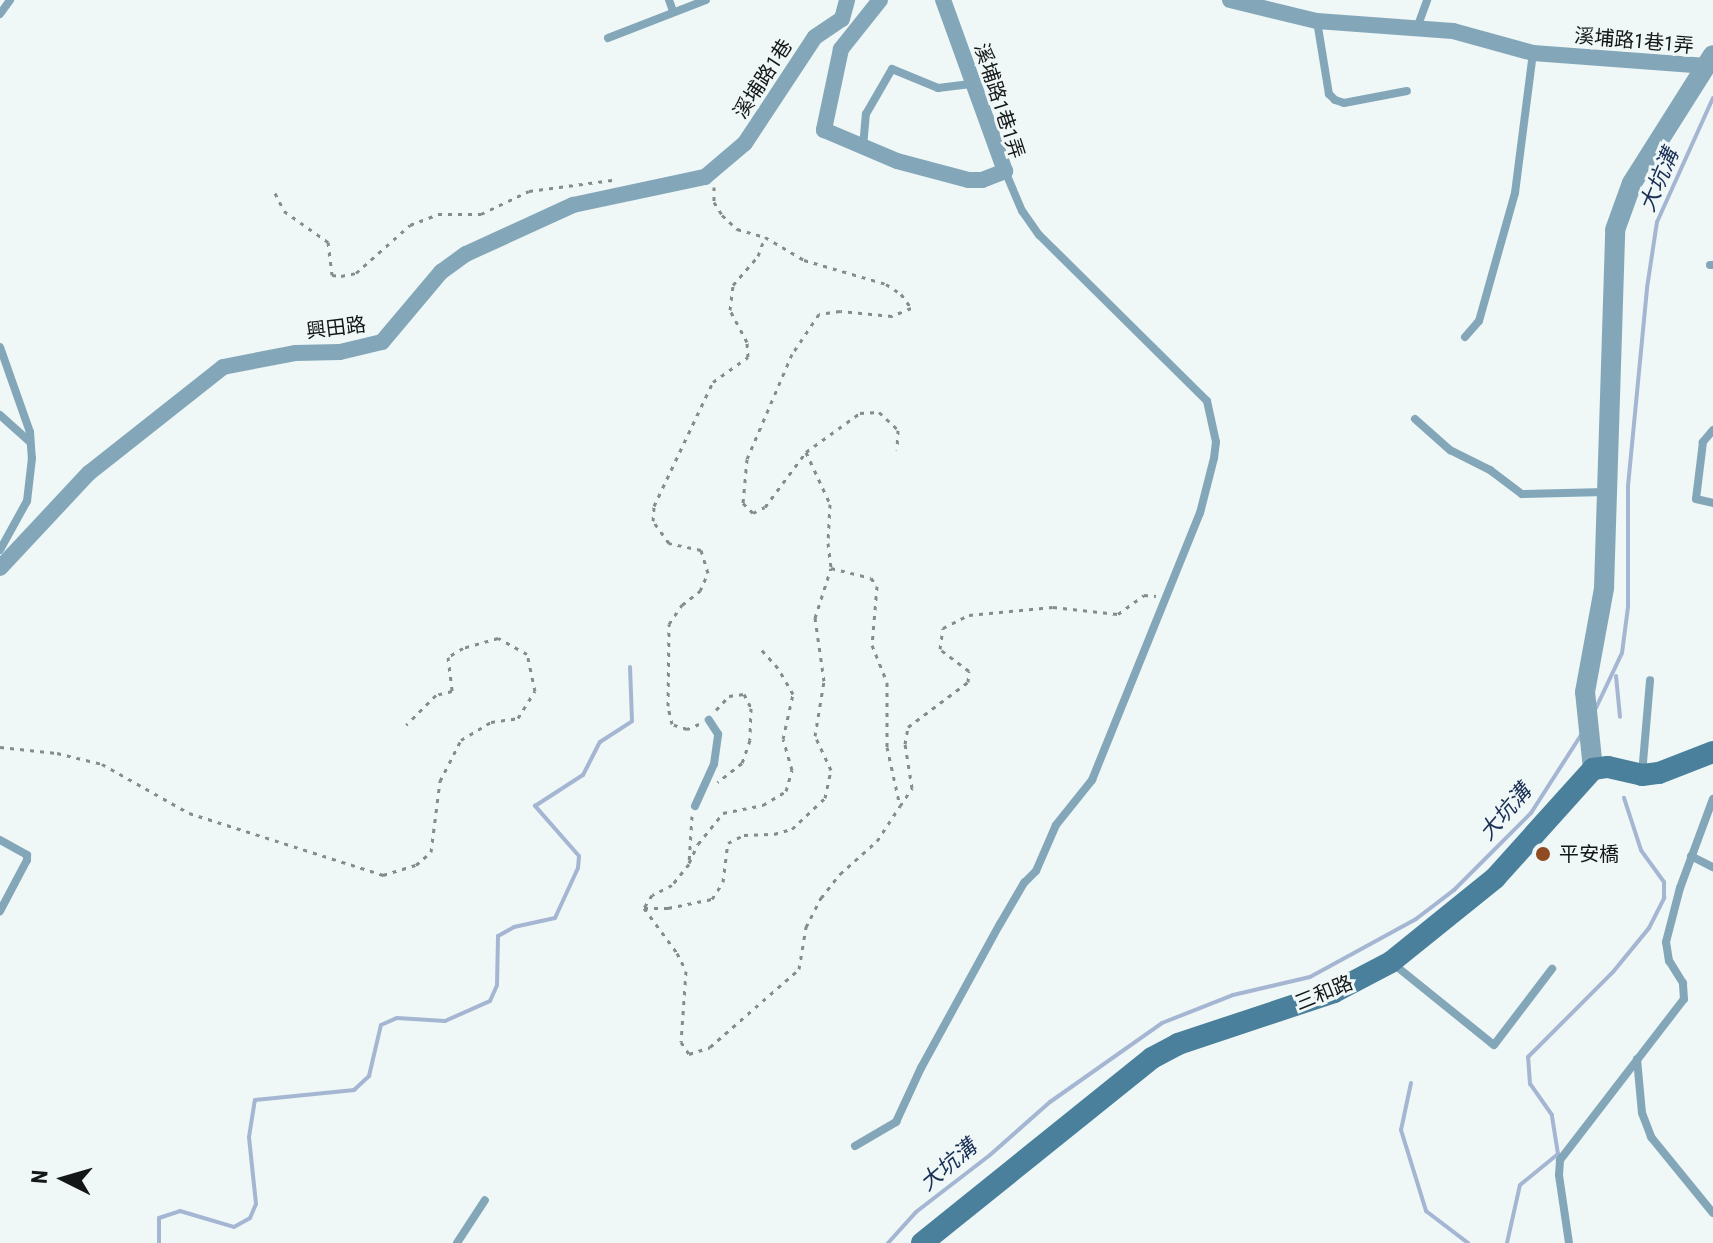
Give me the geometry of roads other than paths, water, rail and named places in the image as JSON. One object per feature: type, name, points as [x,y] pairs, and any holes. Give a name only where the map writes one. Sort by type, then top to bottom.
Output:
[{"type":"main road","points":[[1593,759],[1608,767],[1642,775],[1659,773],[1713,752]]},
{"type":"main road","name":"三和路","points":[[922,1243],[1152,1058],[1178,1044],[1334,992],[1391,962],[1495,878],[1593,759]]},
{"type":"street","name":"溪埔路1巷","points":[[705,177],[745,143],[815,37],[842,19],[847,0]]},
{"type":"street","name":"溪埔路1巷1弄","points":[[880,0],[841,49],[824,130],[897,161],[969,180],[1005,171],[943,0]]},
{"type":"street","name":"溪埔路1巷1弄","points":[[1230,0],[1317,21],[1453,31],[1533,53],[1709,61]]},
{"type":"street","points":[[1593,759],[1585,692],[1604,588],[1615,230],[1632,183],[1709,61]]},
{"type":"street","name":"興田路","points":[[1,560],[89,473],[223,367],[295,353],[340,352],[382,342],[441,272],[466,254],[573,205],[705,177]]},
{"type":"lane","points":[[0,14],[10,0]]},
{"type":"lane","points":[[669,0],[673,11]]},
{"type":"lane","points":[[608,38],[706,0]]},
{"type":"lane","points":[[1417,28],[1427,0]]},
{"type":"lane","points":[[1317,21],[1329,94],[1335,100],[1344,103],[1407,91]]},
{"type":"lane","points":[[1465,337],[1479,321],[1515,193],[1533,53]]},
{"type":"lane","points":[[863,148],[866,114],[892,69],[938,88],[974,84]]},
{"type":"lane","points":[[855,1146],[896,1122],[1000,924],[1024,883],[1036,871],[1056,825],[1092,780],[1200,513],[1214,458],[1216,442],[1207,401],[1039,235],[1022,211],[1005,171]]},
{"type":"lane","points":[[0,347],[30,432],[32,458],[27,501],[1,560]]},
{"type":"lane","points":[[0,415],[29,441]]},
{"type":"lane","points":[[1415,419],[1450,450],[1490,470],[1522,494],[1609,492]]},
{"type":"lane","points":[[1713,430],[1703,442],[1696,499],[1713,503]]},
{"type":"lane","points":[[1642,775],[1650,680]]},
{"type":"lane","points":[[695,806],[714,764],[718,734],[709,720]]},
{"type":"lane","points":[[1569,1243],[1559,1175],[1560,1160],[1684,999],[1683,983],[1669,961],[1666,942],[1691,856],[1713,799]]},
{"type":"lane","points":[[0,840],[27,855],[0,911]]},
{"type":"lane","points":[[1691,856],[1713,867]]},
{"type":"lane","points":[[1391,962],[1494,1045],[1552,969]]},
{"type":"lane","points":[[1637,1058],[1642,1113],[1651,1137],[1713,1213]]},
{"type":"lane","points":[[457,1243],[485,1200]]},
{"type":"waterway","name":"大坑溝","points":[[1595,710],[1622,653],[1628,607],[1628,486],[1647,288],[1657,222],[1713,98]]},
{"type":"waterway","points":[[159,1243],[159,1218],[180,1211],[234,1227],[250,1218],[256,1204],[249,1137],[255,1100],[354,1090],[369,1076],[381,1025],[397,1018],[445,1021],[490,1001],[497,985],[498,936],[514,927],[555,918],[578,868],[579,856],[535,806],[583,775],[600,742],[632,721],[630,667]]},
{"type":"waterway","points":[[1616,676],[1620,717]]},
{"type":"waterway","name":"大坑溝","points":[[888,1243],[916,1212],[990,1155],[1050,1102],[1162,1023],[1233,995],[1310,977],[1416,919],[1454,890],[1531,813],[1581,735]]},
{"type":"waterway","points":[[1507,1243],[1520,1185],[1558,1154],[1552,1115],[1530,1084],[1528,1057],[1613,972],[1649,928],[1664,898],[1664,882],[1641,850],[1624,798]]},
{"type":"waterway","points":[[1411,1083],[1401,1130],[1426,1211],[1468,1243]]},
{"type":"place","name":"平安橋","points":[[1543,854]]}]
